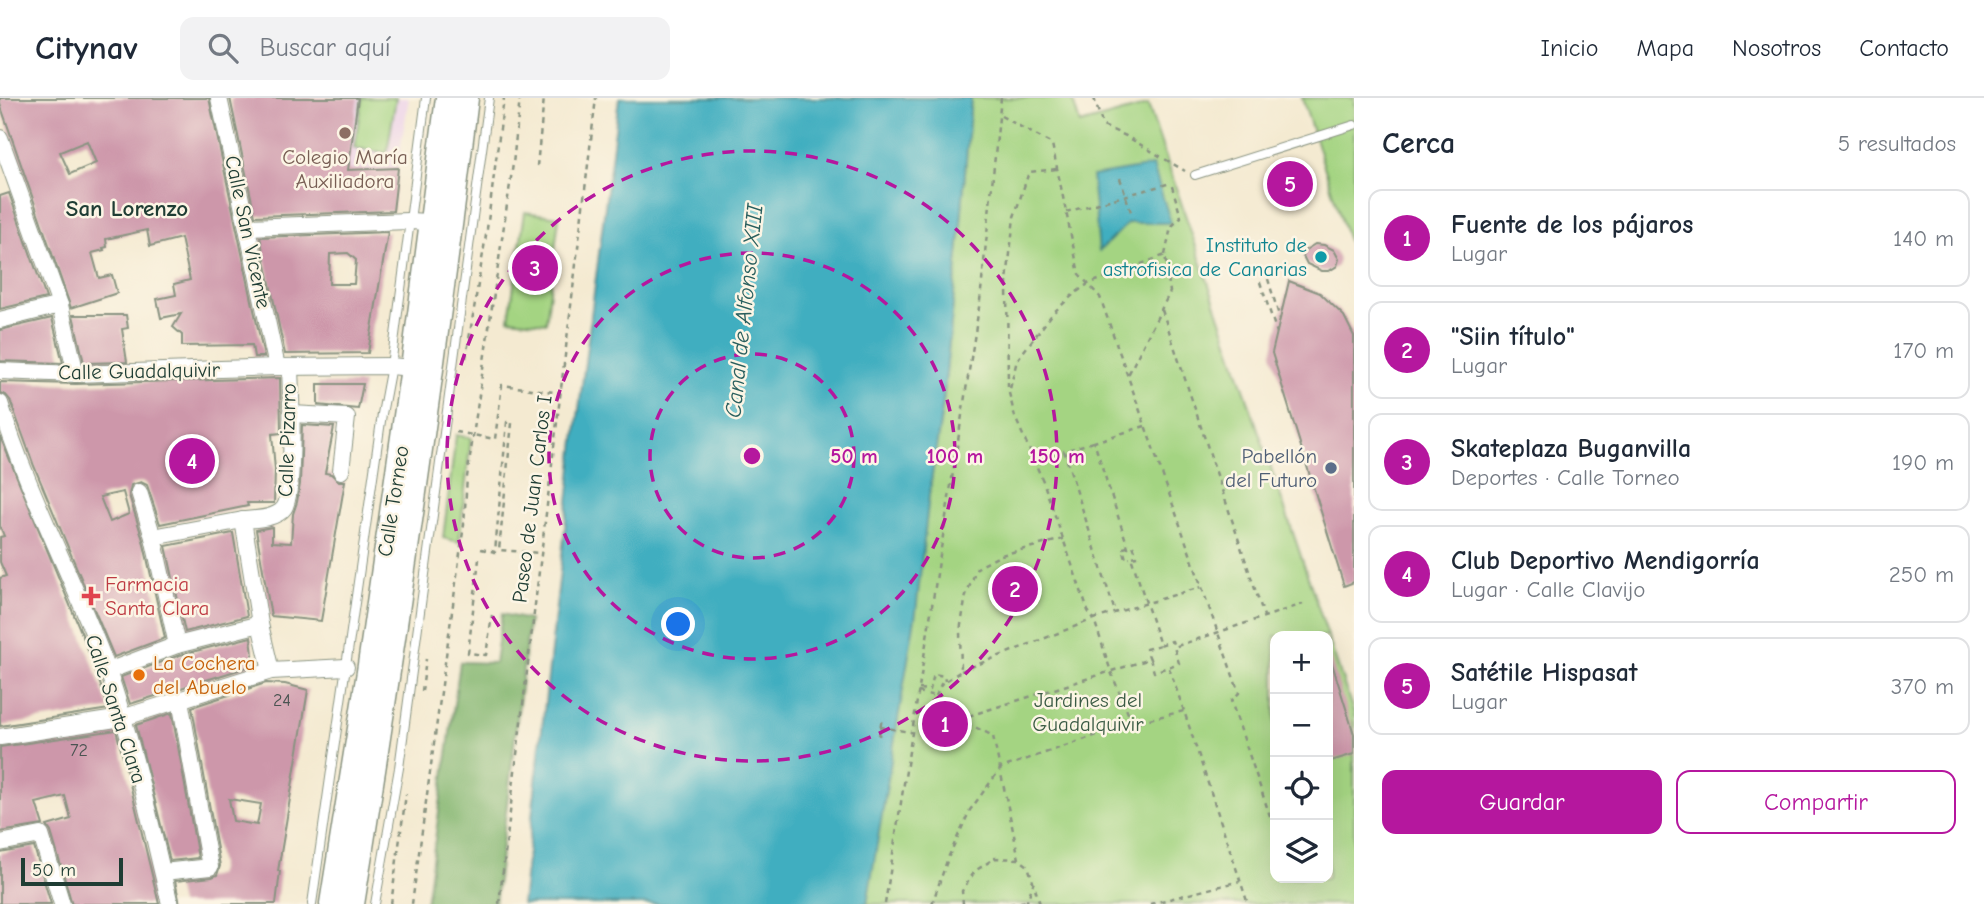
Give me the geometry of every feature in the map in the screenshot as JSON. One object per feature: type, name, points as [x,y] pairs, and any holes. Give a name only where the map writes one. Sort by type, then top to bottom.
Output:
[{"type":"main road","name":"Calle Torneo","points":[[352,904],[426,416],[421,370],[419,222],[448,98]]},
{"type":"main road","name":"Calle Torneo","points":[[332,904],[466,98]]},
{"type":"street","name":"Calle San Vicente","points":[[219,98],[248,227],[284,367]]},
{"type":"street","points":[[0,138],[60,305],[76,374]]},
{"type":"street","points":[[248,227],[419,222]]},
{"type":"street","points":[[0,320],[60,305]]},
{"type":"street","name":"Calle Guadalquivir","points":[[0,371],[76,374],[284,367],[421,370]]},
{"type":"street","name":"Calle Pizarro","points":[[243,520],[281,512],[287,503],[292,414],[284,367]]},
{"type":"street","name":"Calle Santa Clara","points":[[0,403],[26,476],[108,671],[170,904]]},
{"type":"street","points":[[292,414],[347,418],[341,471]]},
{"type":"street","points":[[139,492],[153,537],[177,645]]},
{"type":"street","points":[[153,537],[243,520],[260,624],[271,671]]},
{"type":"street","points":[[108,671],[177,645],[260,624]]},
{"type":"street","points":[[0,737],[122,718],[271,671],[346,667]]},
{"type":"street","points":[[163,872],[210,867],[180,700]]},
{"type":"street","points":[[0,843],[41,835],[62,904]]},
{"type":"lane","points":[[419,222],[426,98]]},
{"type":"lane","points":[[375,904],[399,768],[421,370],[489,98]]},
{"type":"lane","points":[[1195,175],[1354,125]]},
{"type":"lane","points":[[312,904],[382,414],[421,370]]},
{"type":"path","points":[[466,361],[504,98]]},
{"type":"path","points":[[412,904],[520,98]]},
{"type":"path","points":[[537,166],[544,98]]},
{"type":"path","name":"Paseo de Juan Carlos I","points":[[499,904],[596,98]]},
{"type":"path","points":[[886,904],[980,301],[1001,98]]},
{"type":"path","points":[[1094,98],[1103,126],[1126,136],[1181,170],[1195,175]]},
{"type":"path","points":[[1001,116],[1052,144],[1079,274],[1100,297],[1128,375],[1239,693],[1231,701],[1270,816]]},
{"type":"path","points":[[1057,169],[1029,172],[1014,217],[1007,282],[1009,393],[1088,611],[1094,619],[1111,672],[1132,723]]},
{"type":"path","points":[[1120,178],[1130,212]]},
{"type":"path","points":[[1066,212],[1171,183],[1181,217],[1171,227],[1165,255],[1170,292],[1128,375]]},
{"type":"path","points":[[1009,393],[1017,360],[1054,312],[1088,284],[1165,255]]},
{"type":"path","points":[[1268,279],[1280,319]]},
{"type":"path","points":[[1260,282],[1277,333]]},
{"type":"path","points":[[1162,310],[1264,617]]},
{"type":"path","points":[[473,436],[495,439],[502,385],[561,393]]},
{"type":"path","points":[[481,549],[495,552],[506,422],[512,423],[499,550],[541,553]]},
{"type":"path","points":[[1115,612],[1064,451],[1145,426]]},
{"type":"path","points":[[1094,442],[1128,547],[1133,545],[1137,556],[1131,557],[1160,645]]},
{"type":"path","points":[[961,671],[960,631],[966,595],[977,568],[1001,555],[1063,539]]},
{"type":"path","points":[[479,559],[468,653],[486,655],[492,615]]},
{"type":"path","points":[[936,696],[941,684],[961,671],[1094,619],[1201,587]]},
{"type":"path","points":[[1174,647],[1303,604]]},
{"type":"path","points":[[1172,641],[1174,647],[1179,663],[1154,672],[1146,649],[1172,641]]},
{"type":"path","points":[[420,702],[427,648]]},
{"type":"path","points":[[959,719],[1150,659]]},
{"type":"path","points":[[1169,667],[1248,904]]},
{"type":"path","points":[[918,690],[930,690],[933,674],[944,676],[945,681]]},
{"type":"path","points":[[918,690],[936,696],[959,719],[993,736],[1019,859]]},
{"type":"path","points":[[932,904],[948,858],[970,810],[1001,768],[1132,723],[1184,710]]},
{"type":"path","points":[[879,736],[882,717]]},
{"type":"path","points":[[880,727],[911,732]]},
{"type":"path","points":[[391,904],[408,783]]},
{"type":"path","points":[[963,904],[962,891],[975,871],[995,858],[1019,859],[1028,866],[1040,904]]},
{"type":"path","points":[[1150,904],[1240,881]]},
{"type":"path","points":[[1010,904],[1027,902],[1034,882]]},
{"type":"shaded area","name":"Colegio María Auxiliadora","points":[[301,98],[409,98],[397,169],[348,170],[294,166]]},
{"type":"green space","points":[[362,98],[396,98],[387,153],[354,148]]},
{"type":"green space","name":"Jardines del Guadalquivir","points":[[971,98],[1072,98],[1080,124],[1148,105],[1326,631],[1270,631],[1270,883],[1333,883],[1333,652],[1354,714],[1354,904],[867,904],[943,402]]},
{"type":"green space","points":[[1302,98],[1354,98],[1354,259]]},
{"type":"green space","points":[[525,212],[559,217],[546,323],[509,319]]},
{"type":"green space","points":[[456,435],[471,438],[459,542],[443,538]]},
{"type":"green space","points":[[502,614],[529,620],[495,904],[426,904],[460,662],[495,663]]},
{"type":"water","name":"Canal de Alfonso XIII","points":[[619,98],[971,98],[943,402],[916,612],[867,904],[522,904],[575,440]]},
{"type":"water","points":[[1153,166],[1171,223],[1128,223],[1099,251],[1092,176]]},
{"type":"building","points":[[0,98],[209,98],[264,357],[254,357],[252,345],[182,346],[182,335],[173,327],[181,314],[161,318],[157,299],[176,295],[174,284],[190,280],[181,238],[150,246],[147,230],[106,239],[107,247],[103,248],[104,250],[92,253],[99,278],[112,275],[117,293],[71,308]],"holes":[[[87,141],[96,163],[70,174],[60,152]]]},
{"type":"building","points":[[230,98],[358,98],[348,170],[398,168],[393,211],[255,216]]},
{"type":"building","points":[[9,193],[46,298],[0,309],[0,196]]},
{"type":"building","points":[[388,232],[368,353],[285,354],[260,237]],"holes":[[[348,253],[356,260],[354,284],[329,284],[330,254]]]},
{"type":"building","name":"Instituto de astrofisica de Canarias","points":[[1315,244],[1334,250],[1339,259],[1337,266],[1329,271],[1322,271],[1307,264],[1304,251]]},
{"type":"building","name":"Pabellón del Futuro","points":[[1289,281],[1320,293],[1344,316],[1354,336],[1354,582],[1344,586],[1272,353]]},
{"type":"building","points":[[73,315],[126,315],[128,328],[122,329],[127,362],[84,363]]},
{"type":"building","points":[[52,318],[63,363],[0,361],[0,330]]},
{"type":"building","points":[[280,378],[281,433],[272,434],[274,503],[247,503],[248,506],[160,524],[147,485],[141,482],[131,485],[129,495],[143,540],[165,638],[114,657],[34,466],[10,400],[0,393],[0,382],[76,384]],"holes":[[[123,492],[129,514],[110,522],[100,497]]]},
{"type":"building","points":[[318,384],[363,384],[358,409],[318,405]]},
{"type":"building","points":[[302,425],[334,427],[325,473],[331,474],[339,481],[345,481],[321,621],[271,616],[256,530],[272,527],[272,542],[291,543],[293,514],[300,484]]},
{"type":"building","points":[[0,436],[84,639],[109,709],[0,726],[0,578],[6,576],[0,562],[0,537],[4,536],[0,526]]},
{"type":"building","points":[[233,533],[247,616],[185,632],[166,546]]},
{"type":"building","points":[[251,637],[254,665],[130,704],[121,677],[180,655]]},
{"type":"building","points":[[1333,667],[1354,734],[1354,754],[1333,760]]},
{"type":"building","points":[[266,683],[285,684],[308,690],[278,871],[276,904],[180,904],[175,881],[212,877],[217,875],[220,866],[192,707]],"holes":[[[229,799],[261,804],[257,825],[233,821]]]},
{"type":"building","points":[[172,713],[198,858],[170,861],[136,725]]},
{"type":"building","points":[[116,730],[159,904],[72,904],[47,826],[71,819],[65,796],[36,803],[43,825],[0,832],[0,747]]},
{"type":"building","points":[[34,847],[51,904],[0,904],[0,853]]},
{"type":"place","name":"Colegio María Auxiliadora","points":[[345,133]]},
{"type":"place","name":"Satétile Hispasat","points":[[1290,184]]},
{"type":"place","name":"Instituto de astrofisica de Canarias","points":[[1321,257]]},
{"type":"place","name":"Skateplaza Buganvilla","points":[[535,268]]},
{"type":"place","name":"Club Deportivo Mendigorría","points":[[192,461]]},
{"type":"place","name":"Pabellón del Futuro","points":[[1331,468]]},
{"type":"place","name":"\"Siin título\"","points":[[1015,589]]},
{"type":"place","name":"Farmacia Santa Clara","points":[[91,596]]},
{"type":"place","name":"La Cochera del Abuelo","points":[[139,675]]},
{"type":"place","name":"Fuente de los pájaros","points":[[945,724]]},
{"type":"district","name":"San Lorenzo","points":[[127,208]]}]
